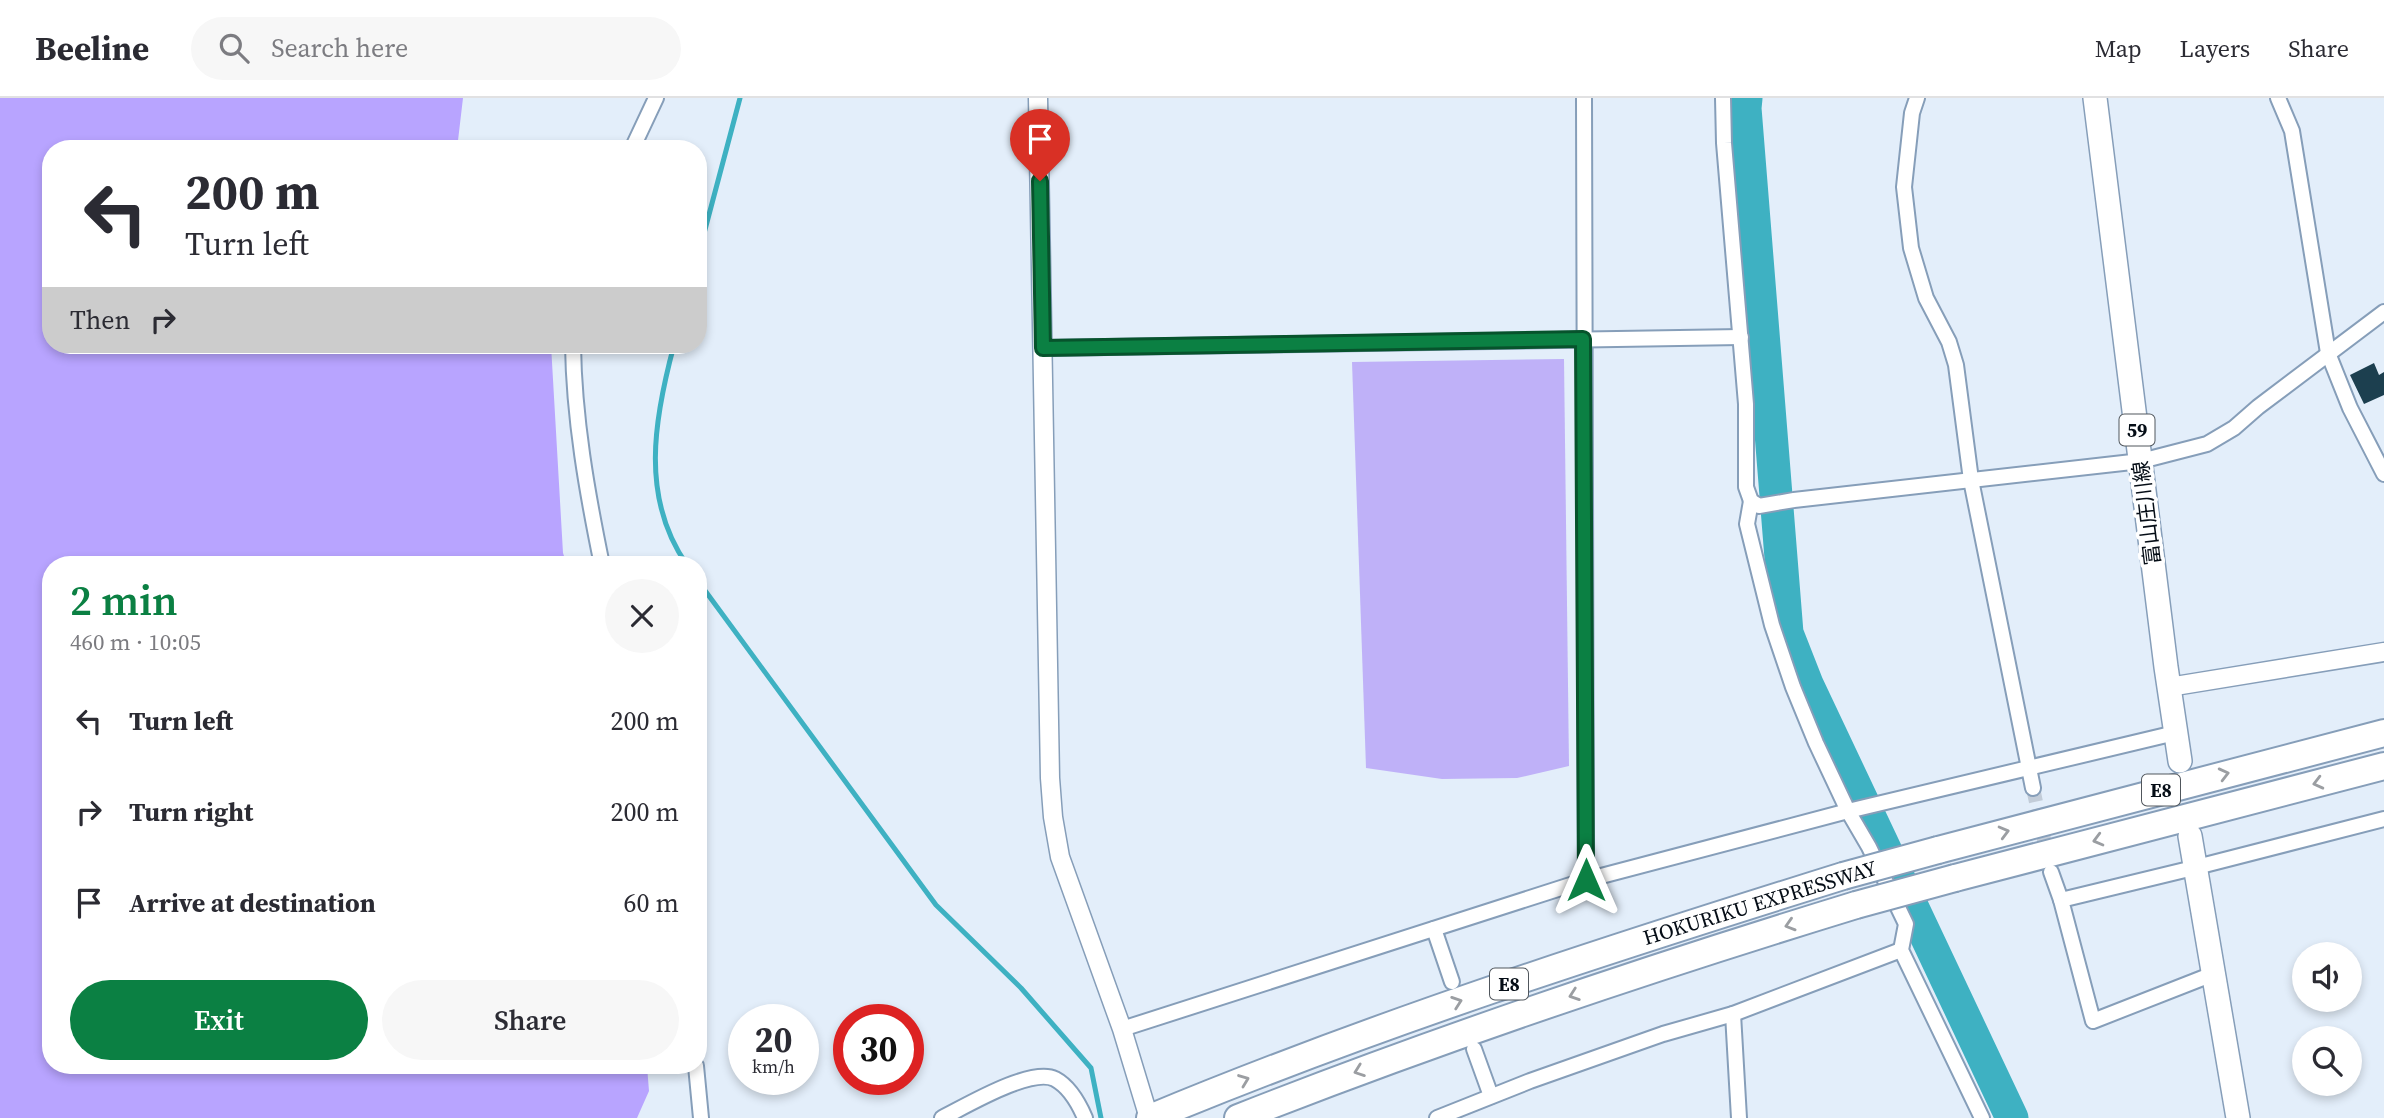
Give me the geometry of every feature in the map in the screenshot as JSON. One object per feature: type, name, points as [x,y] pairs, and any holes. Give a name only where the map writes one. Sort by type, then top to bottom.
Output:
[{"type":"highway","name":"HOKURIKU EXPRESSWAY","points":[[1149,1118],[1434,1009],[1843,876],[2384,733]]},
{"type":"highway","name":"HOKURIKU EXPRESSWAY","points":[[1238,1118],[1469,1031],[1697,954],[1856,905],[2384,766]]},
{"type":"main road","name":"富山庄川線","points":[[2095,98],[2180,761]]},
{"type":"main road","points":[[2190,836],[2238,1118]]},
{"type":"street","points":[[636,140],[656,98]]},
{"type":"street","points":[[1038,98],[1053,817],[1060,857],[1122,1029],[1149,1118]]},
{"type":"street","points":[[1584,98],[1586,880]]},
{"type":"street","points":[[1723,98],[1724,143],[1746,404],[1746,487],[1755,504],[1747,524],[1772,625],[1816,743],[1852,810],[1906,924],[1901,950],[1982,1118]]},
{"type":"street","points":[[1917,98],[1912,113],[1904,187],[1911,248],[1926,298],[1949,342],[1956,365],[1971,480],[2033,788]]},
{"type":"street","points":[[2278,98],[2292,131],[2328,353],[2350,408],[2384,474]]},
{"type":"street","points":[[1755,504],[2141,461],[2207,443],[2234,428],[2384,312]]},
{"type":"street","points":[[1043,348],[1741,337]]},
{"type":"street","points":[[573,354],[573,386],[586,483],[600,556]]},
{"type":"street","points":[[2169,687],[2384,652]]},
{"type":"street","points":[[1122,1029],[1586,880],[1852,810],[2175,733]]},
{"type":"street","points":[[2061,900],[2384,819]]},
{"type":"street","points":[[2051,872],[2093,1021],[2213,974]]},
{"type":"street","points":[[1434,929],[1452,982]]},
{"type":"street","points":[[1445,1116],[1663,1034],[1733,1014],[1901,950]]},
{"type":"street","points":[[1733,1014],[1739,1118]]},
{"type":"street","points":[[1475,1049],[1491,1097]]},
{"type":"street","points":[[697,1074],[701,1118]]},
{"type":"street","points":[[942,1118],[1026,1077],[1054,1078],[1074,1096],[1085,1118]]},
{"type":"shaded area","points":[[0,98],[463,98],[458,140],[42,140],[42,354],[552,354],[564,556],[42,556],[42,1074],[648,1074],[649,1091],[637,1118],[0,1118]]},
{"type":"shaded area","points":[[1564,359],[1569,766],[1517,778],[1442,779],[1366,768],[1352,362]]},
{"type":"building","points":[[2374,363],[2379,375],[2384,372],[2384,395],[2364,404],[2350,375]]},
{"type":"waterway","points":[[707,222],[740,98]]},
{"type":"waterway","points":[[1746,98],[1787,633],[1807,684],[2012,1118]]},
{"type":"waterway","points":[[672,354],[661,401],[655,458],[662,513],[682,556]]},
{"type":"waterway","points":[[707,593],[936,905],[1021,988],[1091,1068],[1101,1118]]},
{"type":"tunnel","points":[[2033,788],[2048,858]]},
{"type":"tunnel","points":[[1452,982],[1470,1037]]},
{"type":"route","points":[[1040,181],[1043,348],[1583,339],[1586,880]]}]
